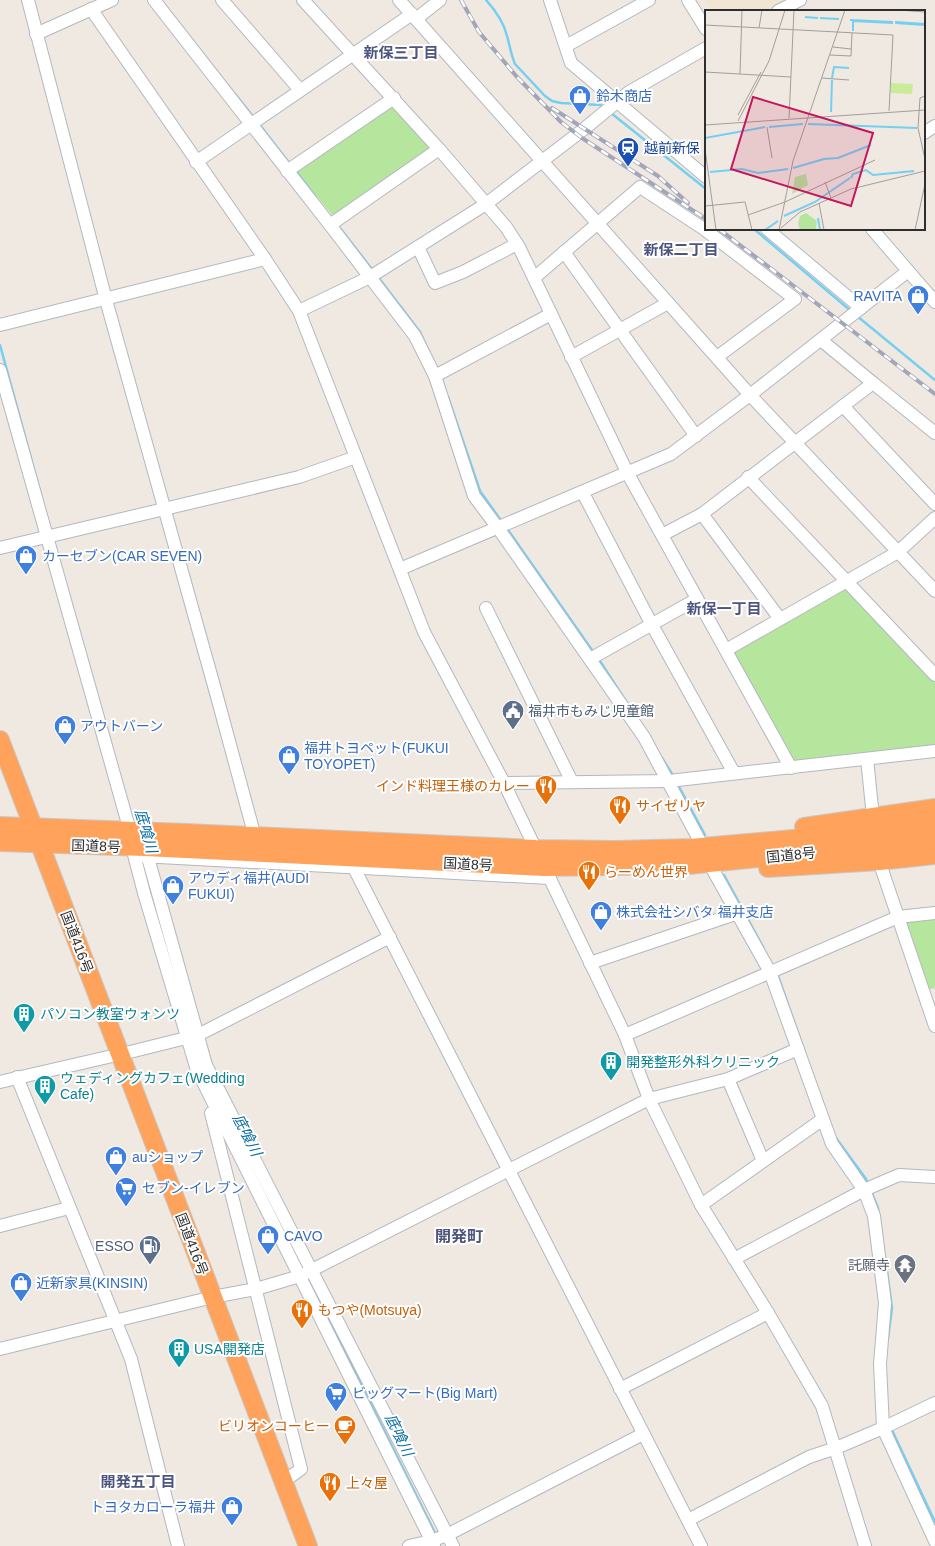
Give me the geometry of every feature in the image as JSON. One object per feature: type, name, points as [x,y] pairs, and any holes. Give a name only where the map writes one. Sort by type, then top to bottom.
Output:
[{"type":"highway","name":"国道416号","points":[[0,740],[308,1546]]},
{"type":"highway","points":[[701,851],[736,836],[935,808]]},
{"type":"highway","name":"国道8号","points":[[0,826],[36,835],[138,848],[546,873],[614,867],[701,851],[935,825]]},
{"type":"highway","name":"国道8号","points":[[0,842],[36,835]]},
{"type":"highway","name":"国道8号","points":[[138,848],[255,837],[535,849],[701,851],[935,840]]},
{"type":"highway","points":[[701,851],[757,868],[878,861],[935,855]]},
{"type":"street","points":[[28,0],[106,300],[255,837]]},
{"type":"street","points":[[36,34],[112,0]]},
{"type":"street","points":[[154,0],[415,336],[435,376],[474,496],[644,737],[669,781],[701,851],[738,913],[770,972],[832,1144],[864,1190],[874,1216],[885,1303],[880,1364],[883,1428],[935,1540]]},
{"type":"street","points":[[222,0],[300,90]]},
{"type":"street","points":[[303,0],[439,148],[506,227],[517,244],[628,474],[791,768]]},
{"type":"street","points":[[399,0],[750,395],[935,591]]},
{"type":"street","points":[[196,162],[354,54],[440,0]]},
{"type":"street","points":[[550,0],[571,63],[705,176]]},
{"type":"street","points":[[566,46],[649,0]]},
{"type":"street","points":[[688,0],[705,27]]},
{"type":"street","points":[[780,10],[800,0]]},
{"type":"street","points":[[91,9],[196,162],[265,259],[299,311],[424,632],[504,784],[625,1035],[649,1099],[701,1205],[768,1313],[822,1406],[865,1546]]},
{"type":"street","points":[[299,311],[370,277],[486,204],[629,92],[705,49]]},
{"type":"street","points":[[288,171],[394,98]]},
{"type":"street","points":[[925,132],[935,126]]},
{"type":"street","points":[[330,225],[439,148]]},
{"type":"street","points":[[534,278],[640,187],[705,230]]},
{"type":"street","points":[[705,230],[795,299],[717,357]]},
{"type":"street","points":[[768,230],[861,308]]},
{"type":"street","points":[[873,230],[935,302]]},
{"type":"street","points":[[418,247],[435,283],[463,272],[517,244]]},
{"type":"street","points":[[564,252],[696,436]]},
{"type":"street","points":[[0,325],[106,300],[265,259]]},
{"type":"street","points":[[400,569],[628,474],[671,454],[750,395],[908,271]]},
{"type":"street","points":[[571,357],[668,303]]},
{"type":"street","points":[[435,376],[551,314]]},
{"type":"street","points":[[821,340],[935,433]]},
{"type":"street","points":[[0,370],[46,537],[192,1037],[197,1070],[206,1091],[453,1546]]},
{"type":"street","points":[[662,536],[702,514],[873,383]]},
{"type":"street","points":[[843,406],[935,504]]},
{"type":"street","points":[[0,548],[299,477],[356,457]]},
{"type":"street","points":[[748,478],[935,675]]},
{"type":"street","points":[[583,493],[652,625],[734,773]]},
{"type":"street","points":[[702,514],[780,619]]},
{"type":"street","points":[[726,650],[898,552],[935,518]]},
{"type":"street","points":[[590,659],[697,599]]},
{"type":"street","points":[[486,608],[572,782]]},
{"type":"street","points":[[504,784],[669,781],[935,751]]},
{"type":"street","points":[[867,759],[873,817]]},
{"type":"street","points":[[138,848],[354,868],[546,873]]},
{"type":"street","points":[[878,861],[935,1026]]},
{"type":"street","points":[[354,868],[701,1546]]},
{"type":"street","points":[[590,963],[738,913]]},
{"type":"street","points":[[625,1035],[898,917],[935,913]]},
{"type":"street","points":[[0,1082],[192,1037],[390,937]]},
{"type":"street","points":[[192,1037],[306,1274],[432,1543]]},
{"type":"street","points":[[0,1349],[213,1297],[256,1289],[306,1274],[649,1099],[728,1079],[798,1049]]},
{"type":"street","points":[[17,1078],[131,1360],[178,1546]]},
{"type":"street","points":[[728,1079],[763,1161]]},
{"type":"street","points":[[206,1091],[301,1469],[283,1482]]},
{"type":"street","points":[[701,1205],[823,1119]]},
{"type":"street","points":[[734,1259],[864,1190],[899,1175],[935,1177]]},
{"type":"street","points":[[0,1226],[69,1208]]},
{"type":"street","points":[[620,1389],[768,1313]]},
{"type":"street","points":[[688,1520],[809,1458],[883,1428],[935,1403]]},
{"type":"street","points":[[409,1546],[432,1543],[643,1434]]},
{"type":"shaded area","points":[[705,0],[793,0],[774,10],[711,10]]},
{"type":"green space","points":[[394,98],[438,147],[337,221],[295,170]]},
{"type":"green space","points":[[846,581],[935,675],[935,751],[791,768],[726,650]]},
{"type":"green space","points":[[935,915],[935,988],[923,991],[899,920]]},
{"type":"waterway","points":[[486,0],[496,12],[504,26],[515,64],[545,96],[552,101],[561,103],[601,105]]},
{"type":"waterway","points":[[235,94],[255,119]]},
{"type":"waterway","points":[[611,113],[705,188]]},
{"type":"waterway","points":[[259,124],[290,164]]},
{"type":"waterway","points":[[295,170],[315,196]]},
{"type":"waterway","points":[[340,228],[374,272]]},
{"type":"waterway","points":[[755,230],[851,311]]},
{"type":"waterway","points":[[378,277],[420,332],[430,354]]},
{"type":"waterway","points":[[857,316],[935,380]]},
{"type":"waterway","points":[[0,345],[41,495]]},
{"type":"waterway","points":[[448,397],[480,491],[502,522]]},
{"type":"waterway","points":[[506,527],[594,653]]},
{"type":"waterway","points":[[598,658],[629,706]]},
{"type":"waterway","points":[[662,758],[674,777]]},
{"type":"waterway","points":[[677,783],[705,835]]},
{"type":"waterway","name":"底喰川","points":[[142,861],[163,937]]},
{"type":"waterway","points":[[724,875],[763,947]]},
{"type":"waterway","points":[[777,973],[805,1053]]},
{"type":"waterway","points":[[836,1138],[866,1179],[868,1185]]},
{"type":"waterway","points":[[871,1191],[878,1208],[879,1215]]},
{"type":"waterway","points":[[885,1257],[892,1308],[888,1338]]},
{"type":"waterway","name":"底喰川","points":[[313,1287],[436,1535]]},
{"type":"waterway","points":[[891,1428],[935,1522]]},
{"type":"railway","points":[[461,0],[479,32],[517,77],[561,122],[582,138],[705,218]]},
{"type":"railway","points":[[552,108],[658,176],[688,203]]},
{"type":"railway","points":[[720,230],[935,394]]},
{"type":"place","name":"鈴木商店","points":[[580,116]]},
{"type":"place","name":"越前新保","points":[[628,168]]},
{"type":"place","name":"RAVITA","points":[[918,316]]},
{"type":"place","name":"カーセブン(CAR SEVEN)","points":[[26,576]]},
{"type":"place","name":"福井市もみじ児童館","points":[[513,730]]},
{"type":"place","name":"アウトバーン","points":[[65,746]]},
{"type":"place","name":"福井トヨペット(FUKUI TOYOPET)","points":[[289,776]]},
{"type":"place","name":"インド料理王様のカレー","points":[[546,806]]},
{"type":"place","name":"サイゼリヤ","points":[[620,826]]},
{"type":"place","name":"らーめん世界","points":[[589,892]]},
{"type":"place","name":"アウディ福井(AUDI FUKUI)","points":[[173,906]]},
{"type":"place","name":"株式会社シバタ 福井支店","points":[[601,932]]},
{"type":"place","name":"パソコン教室ウォンツ","points":[[24,1034]]},
{"type":"place","name":"開発整形外科クリニック","points":[[611,1082]]},
{"type":"place","name":"ウェディングカフェ(Wedding Cafe)","points":[[45,1106]]},
{"type":"place","name":"auショップ","points":[[116,1176]]},
{"type":"place","name":"セブン-イレブン","points":[[126,1208]]},
{"type":"place","name":"CAVO","points":[[268,1256]]},
{"type":"place","name":"ESSO","points":[[150,1266]]},
{"type":"place","name":"託願寺","points":[[905,1284]]},
{"type":"place","name":"近新家具(KINSIN)","points":[[21,1302]]},
{"type":"place","name":"もつや(Motsuya)","points":[[302,1330]]},
{"type":"place","name":"USA開発店","points":[[179,1368]]},
{"type":"place","name":"ビッグマート(Big Mart)","points":[[336,1412]]},
{"type":"place","name":"ビリオンコーヒー","points":[[345,1446]]},
{"type":"place","name":"上々屋","points":[[330,1502]]},
{"type":"place","name":"トヨタカローラ福井","points":[[232,1526]]},
{"type":"district","name":"新保三丁目","points":[[401,53]]},
{"type":"district","name":"新保二丁目","points":[[681,250]]},
{"type":"district","name":"新保一丁目","points":[[724,609]]},
{"type":"district","name":"開発町","points":[[459,1236]]},
{"type":"district","name":"開発五丁目","points":[[138,1482]]}]
